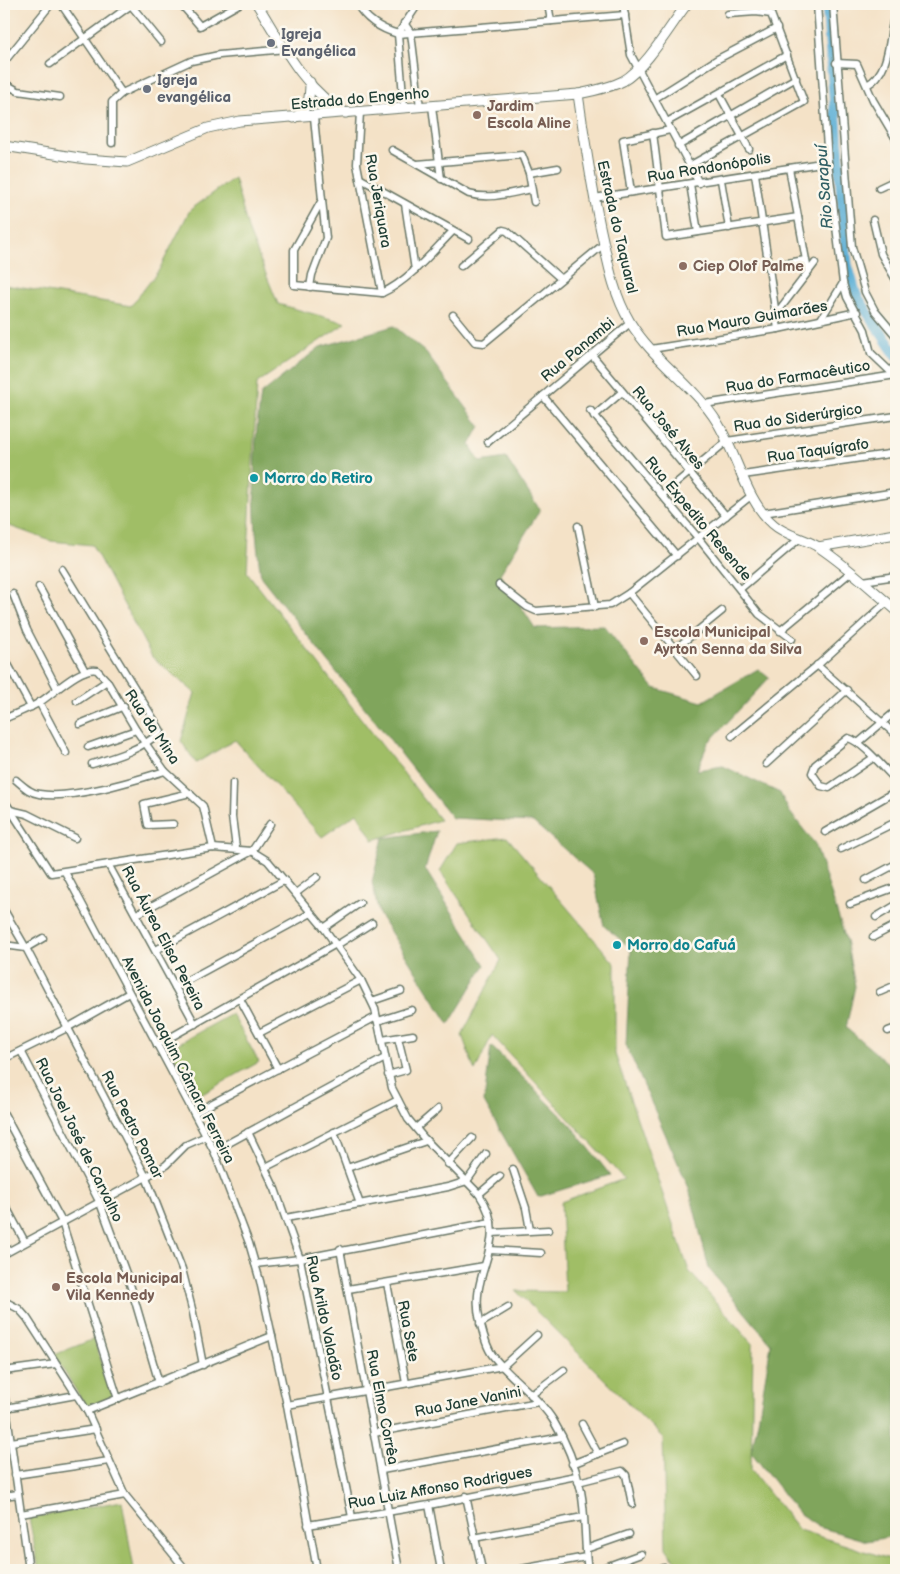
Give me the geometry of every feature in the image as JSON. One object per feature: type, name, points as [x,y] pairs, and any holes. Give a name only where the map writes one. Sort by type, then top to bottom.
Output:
[{"type":"street","points":[[4,62],[51,4]]},
{"type":"street","points":[[61,4],[122,93]]},
{"type":"street","points":[[181,4],[200,26],[239,4]]},
{"type":"street","points":[[257,4],[310,82],[330,105],[346,114]]},
{"type":"street","points":[[357,4],[372,22],[384,30],[398,34],[624,15]]},
{"type":"street","points":[[404,108],[398,34],[418,4]]},
{"type":"street","points":[[548,4],[551,21]]},
{"type":"street","points":[[623,4],[628,42],[638,70],[699,183]]},
{"type":"street","name":"Estrada do Engenho","points":[[4,146],[86,159],[127,162],[208,128],[240,121],[313,117],[578,94],[603,89],[623,81],[638,70],[687,4]]},
{"type":"street","points":[[817,4],[828,162],[843,283],[847,297],[857,312],[865,330],[871,353],[896,375]]},
{"type":"street","points":[[850,4],[833,5],[850,231],[857,269],[865,292],[875,311],[896,336]]},
{"type":"street","points":[[50,64],[131,5],[161,42]]},
{"type":"street","points":[[867,85],[875,81],[882,70],[896,10]]},
{"type":"street","points":[[689,166],[804,103],[776,28],[774,17],[768,12],[728,14]]},
{"type":"street","points":[[404,23],[412,33],[420,107]]},
{"type":"street","points":[[654,99],[728,54],[776,28]]},
{"type":"street","points":[[112,143],[112,102],[122,93],[191,61],[219,55],[286,49]]},
{"type":"street","points":[[666,122],[787,55]]},
{"type":"street","points":[[836,63],[857,64],[873,100],[896,139]]},
{"type":"street","points":[[678,146],[796,78]]},
{"type":"street","points":[[310,82],[310,100],[326,238],[312,276],[310,288]]},
{"type":"street","points":[[4,83],[18,91],[60,97]]},
{"type":"street","name":"Estrada do Taquaral","points":[[578,94],[594,198],[612,281],[630,323],[704,404],[727,441],[752,495],[763,513],[777,527],[818,547],[852,572],[896,610]]},
{"type":"street","points":[[719,94],[749,149]]},
{"type":"street","points":[[293,118],[306,109],[310,100]]},
{"type":"street","points":[[432,106],[441,179]]},
{"type":"street","name":"Rua Jeriquara","points":[[360,112],[357,164],[382,292]]},
{"type":"street","points":[[631,192],[623,140],[670,130]]},
{"type":"street","points":[[653,133],[665,234],[669,237],[798,217]]},
{"type":"street","points":[[392,150],[441,179],[478,197],[486,198],[531,189]]},
{"type":"street","points":[[417,164],[519,154],[524,157],[534,202]]},
{"type":"street","name":"Rua Rondonópolis","points":[[594,198],[721,180],[828,162]]},
{"type":"street","points":[[529,173],[558,168]]},
{"type":"street","points":[[789,168],[808,271]]},
{"type":"street","points":[[755,174],[778,329]]},
{"type":"street","points":[[361,179],[469,239]]},
{"type":"street","points":[[721,180],[729,228]]},
{"type":"street","points":[[879,188],[896,180]]},
{"type":"street","points":[[690,184],[698,232]]},
{"type":"street","points":[[322,200],[294,250],[294,285],[310,288],[382,292],[390,289],[415,270],[453,230]]},
{"type":"street","points":[[405,204],[415,270]]},
{"type":"street","points":[[873,220],[881,254],[896,280]]},
{"type":"street","points":[[462,266],[503,230],[507,231],[561,279]]},
{"type":"street","points":[[453,315],[475,342],[484,343],[604,244]]},
{"type":"street","points":[[770,266],[805,260]]},
{"type":"street","points":[[776,314],[815,263]]},
{"type":"street","points":[[820,319],[843,283]]},
{"type":"street","name":"Rua Mauro Guimarães","points":[[652,349],[778,329],[857,312]]},
{"type":"street","name":"Rua Panambi","points":[[488,442],[630,323]]},
{"type":"street","name":"Rua José Alves","points":[[592,355],[726,516]]},
{"type":"street","name":"Rua do Farmacêutico","points":[[704,404],[896,375]]},
{"type":"street","name":"Rua Expedito Resende","points":[[622,392],[592,413],[740,588],[759,614],[792,639]]},
{"type":"street","points":[[543,396],[677,556]]},
{"type":"street","name":"Rua do Siderúrgico","points":[[662,495],[727,441],[896,416]]},
{"type":"street","name":"Rua Taquígrafo","points":[[743,475],[896,453]]},
{"type":"street","points":[[763,513],[896,492]]},
{"type":"street","points":[[499,585],[527,607],[536,611],[610,605],[629,593],[699,539],[752,495]]},
{"type":"street","points":[[578,526],[595,607]]},
{"type":"street","points":[[818,547],[896,534]]},
{"type":"street","points":[[740,588],[800,538]]},
{"type":"street","points":[[62,569],[141,700],[161,729],[160,733],[145,744],[119,756],[92,764]]},
{"type":"street","points":[[780,630],[852,572]]},
{"type":"street","points":[[863,581],[896,576]]},
{"type":"street","points":[[4,719],[31,707],[85,671],[38,588]]},
{"type":"street","points":[[629,593],[697,676]]},
{"type":"street","points":[[13,594],[27,630],[58,688]]},
{"type":"street","points":[[732,736],[817,665],[887,602]]},
{"type":"street","points":[[675,649],[722,611]]},
{"type":"street","points":[[4,657],[31,707]]},
{"type":"street","points":[[817,665],[896,735]]},
{"type":"street","name":"Rua da Mina","points":[[85,671],[97,670],[107,681],[124,706],[145,744],[165,771],[190,793],[205,810],[212,848]]},
{"type":"street","points":[[77,701],[107,681]]},
{"type":"street","points":[[766,764],[847,690]]},
{"type":"street","points":[[39,702],[66,753]]},
{"type":"street","points":[[80,724],[124,706]]},
{"type":"street","points":[[858,743],[896,711]]},
{"type":"street","points":[[88,747],[136,730]]},
{"type":"street","points":[[873,758],[833,787],[821,786],[812,771],[815,765],[848,738],[858,743],[896,780]]},
{"type":"street","points":[[16,780],[31,792],[49,795],[80,792],[123,783],[165,771]]},
{"type":"street","points":[[233,783],[232,817],[236,848]]},
{"type":"street","points":[[825,832],[896,791]]},
{"type":"street","points":[[173,824],[148,825],[144,804],[190,793]]},
{"type":"street","points":[[4,800],[51,873],[212,848],[236,848],[252,851],[268,861],[337,944],[361,980],[372,1001],[386,1058],[388,1075],[398,1100],[426,1141],[467,1181],[485,1204],[491,1222],[492,1233],[490,1250],[476,1297],[480,1324],[490,1351],[554,1421],[562,1437],[577,1479],[588,1570]]},
{"type":"street","points":[[10,810],[27,814],[75,838]]},
{"type":"street","points":[[842,849],[896,822]]},
{"type":"street","points":[[137,914],[252,851],[270,824]]},
{"type":"street","name":"Rua Áurea Elisa Pereira","points":[[108,864],[137,914],[195,1024]]},
{"type":"street","points":[[866,880],[896,864]]},
{"type":"street","name":"Avenida Joaquim Câmara Ferreira","points":[[65,872],[214,1151],[249,1243],[287,1405],[317,1570]]},
{"type":"street","points":[[296,893],[317,877]]},
{"type":"street","points":[[156,950],[285,880]]},
{"type":"street","points":[[850,904],[896,887]]},
{"type":"street","points":[[324,928],[360,903]]},
{"type":"street","points":[[876,917],[896,905]]},
{"type":"street","name":"Rua Pedro Pomar","points":[[4,910],[26,948],[146,1177],[182,1269],[194,1312],[203,1365]]},
{"type":"street","points":[[175,987],[311,913]]},
{"type":"street","points":[[157,1045],[372,923]]},
{"type":"street","points":[[873,937],[896,925]]},
{"type":"street","points":[[4,945],[26,948],[43,938]]},
{"type":"street","points":[[259,1033],[361,980]]},
{"type":"street","points":[[880,992],[896,985]]},
{"type":"street","points":[[372,1001],[401,991]]},
{"type":"street","points":[[4,1059],[67,1028],[129,993]]},
{"type":"street","points":[[240,999],[278,1069]]},
{"type":"street","points":[[194,1113],[377,1019],[412,1010]]},
{"type":"street","points":[[888,1031],[896,1028]]},
{"type":"street","points":[[382,1040],[413,1035]]},
{"type":"street","points":[[388,1075],[406,1070],[398,1038]]},
{"type":"street","name":"Rua Joel José de Carvalho","points":[[20,1051],[100,1203],[130,1284],[159,1383]]},
{"type":"street","points":[[214,1151],[386,1058]]},
{"type":"street","points":[[266,1167],[398,1100]]},
{"type":"street","points":[[416,1128],[438,1109]]},
{"type":"street","points":[[4,1114],[62,1222],[118,1399]]},
{"type":"street","name":"Rua Arildo Valadão","points":[[248,1132],[266,1167],[300,1258],[352,1517]]},
{"type":"street","points":[[334,1132],[360,1204]]},
{"type":"street","points":[[4,1254],[146,1177],[170,1161],[186,1144],[206,1136]]},
{"type":"street","points":[[448,1164],[472,1138]]},
{"type":"street","points":[[347,1168],[426,1141]]},
{"type":"street","points":[[286,1218],[441,1189],[467,1181],[486,1154]]},
{"type":"street","points":[[513,1169],[526,1208],[530,1230]]},
{"type":"street","points":[[479,1194],[500,1176]]},
{"type":"street","points":[[4,1203],[25,1242]]},
{"type":"street","points":[[255,1264],[300,1258],[491,1222]]},
{"type":"street","points":[[492,1233],[548,1230]]},
{"type":"street","name":"Rua Elmo Corrêa","points":[[340,1249],[399,1570]]},
{"type":"street","points":[[490,1250],[541,1253]]},
{"type":"street","points":[[348,1289],[484,1266]]},
{"type":"street","name":"Rua Sete","points":[[387,1283],[406,1383]]},
{"type":"street","points":[[4,1301],[19,1309],[27,1318],[96,1429],[125,1495],[186,1570]]},
{"type":"street","points":[[480,1324],[508,1306]]},
{"type":"street","points":[[86,1412],[272,1336]]},
{"type":"street","points":[[287,1405],[503,1366],[537,1336]]},
{"type":"street","points":[[4,1371],[56,1364]]},
{"type":"street","points":[[531,1395],[564,1370]]},
{"type":"street","points":[[4,1393],[29,1570]]},
{"type":"street","points":[[6,1408],[76,1395]]},
{"type":"street","name":"Rua Jane Vanini","points":[[374,1433],[538,1402]]},
{"type":"street","points":[[582,1424],[598,1454]]},
{"type":"street","points":[[11,1442],[96,1429]]},
{"type":"street","points":[[382,1470],[562,1437]]},
{"type":"street","points":[[572,1464],[623,1444]]},
{"type":"street","points":[[15,1475],[109,1461]]},
{"type":"street","name":"Rua Luiz Affonso Rodrigues","points":[[308,1525],[428,1505],[466,1496],[622,1471],[626,1475],[632,1504]]},
{"type":"street","points":[[4,1496],[18,1494]]},
{"type":"street","points":[[21,1514],[125,1495]]},
{"type":"street","points":[[466,1496],[482,1570]]},
{"type":"street","points":[[428,1505],[441,1570]]},
{"type":"street","points":[[474,1538],[583,1517]]},
{"type":"street","points":[[586,1549],[629,1534]]},
{"type":"street","points":[[597,1570],[641,1554]]},
{"type":"street","points":[[516,1570],[586,1557]]},
{"type":"green space","points":[[234,178],[249,232],[278,304],[346,323],[257,383],[247,572],[440,820],[373,840],[357,813],[322,837],[235,740],[196,763],[181,741],[195,693],[152,657],[92,545],[51,541],[4,524],[5,285],[131,306],[159,270],[190,210]]},
{"type":"green space","points":[[394,326],[426,353],[480,426],[470,445],[480,462],[506,458],[540,510],[500,574],[535,628],[604,626],[654,688],[702,702],[758,669],[769,678],[708,743],[697,770],[723,766],[780,793],[789,811],[815,844],[846,940],[855,986],[846,1028],[896,1070],[896,1541],[889,1537],[867,1541],[822,1528],[798,1513],[751,1452],[771,1344],[709,1269],[689,1188],[626,1045],[631,948],[604,926],[593,874],[533,822],[452,818],[261,577],[254,486],[261,394],[320,347]]},
{"type":"green space","points":[[437,831],[425,869],[485,965],[449,1024],[379,914],[372,882],[383,838]]},
{"type":"green space","points":[[507,837],[615,964],[615,1054],[689,1271],[753,1345],[751,1470],[799,1530],[896,1561],[896,1570],[682,1570],[666,1548],[663,1438],[516,1291],[565,1292],[561,1202],[624,1179],[492,1035],[475,1071],[462,1035],[501,960],[440,871],[457,843]]},
{"type":"green space","points":[[232,1014],[259,1062],[197,1097],[170,1048]]},
{"type":"green space","points":[[491,1046],[571,1125],[610,1175],[538,1197],[484,1102]]},
{"type":"green space","points":[[94,1339],[114,1399],[87,1408],[54,1355]]},
{"type":"green space","points":[[122,1501],[134,1569],[39,1570],[29,1518]]},
{"type":"waterway","name":"Rio Sarapuí","points":[[827,4],[847,264],[856,295],[896,355]]},
{"type":"place","name":"Igreja Evangélica","points":[[271,43]]},
{"type":"place","name":"Igreja evangélica","points":[[147,89]]},
{"type":"place","name":"Jardim Escola Aline","points":[[477,115]]},
{"type":"place","name":"Ciep Olof Palme","points":[[683,266]]},
{"type":"place","name":"Morro do Retiro","points":[[254,478]]},
{"type":"place","name":"Escola Municipal Ayrton Senna da Silva","points":[[644,641]]},
{"type":"place","name":"Morro do Cafuá","points":[[617,945]]},
{"type":"place","name":"Escola Municipal Vila Kennedy","points":[[56,1287]]}]
